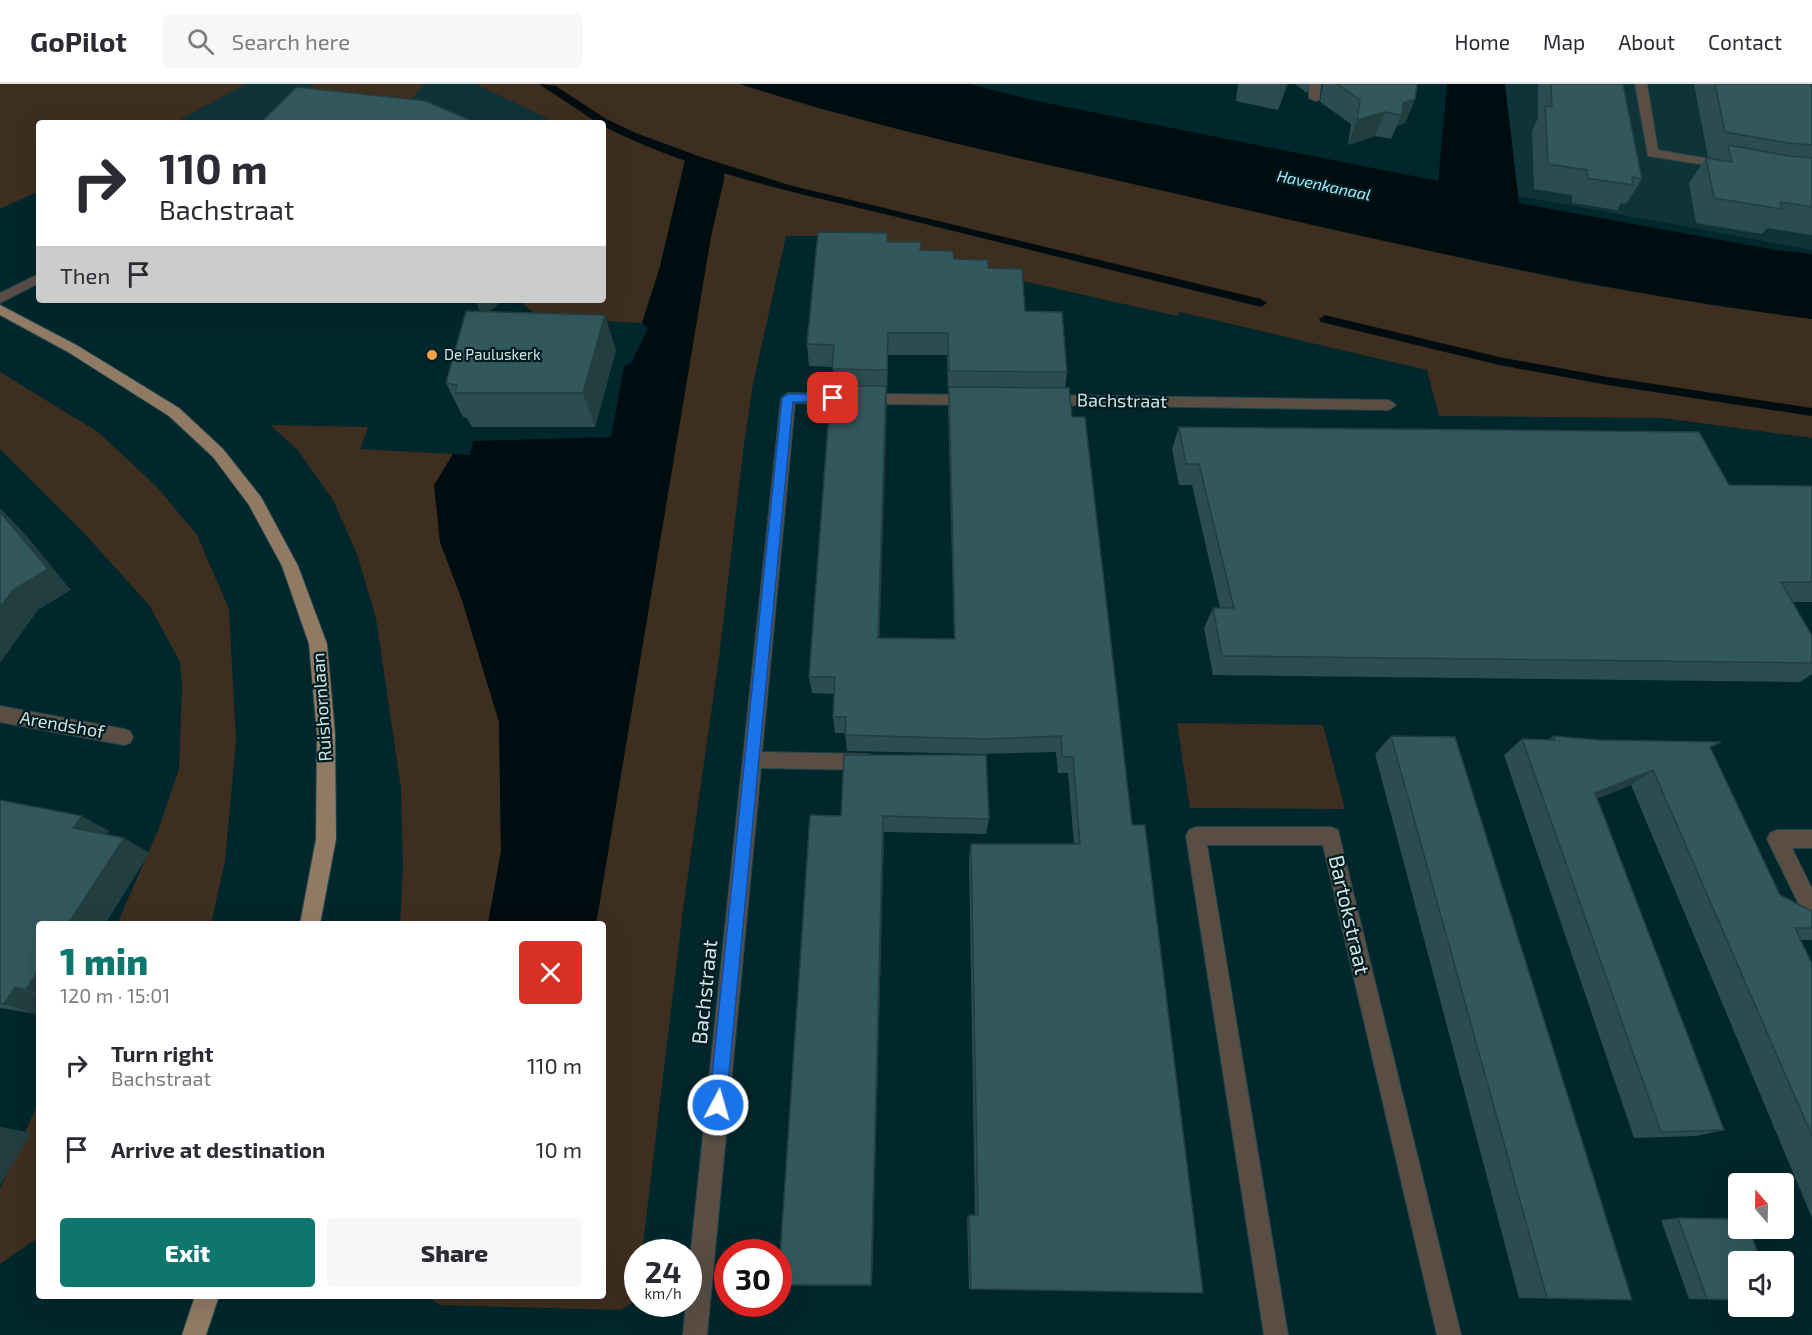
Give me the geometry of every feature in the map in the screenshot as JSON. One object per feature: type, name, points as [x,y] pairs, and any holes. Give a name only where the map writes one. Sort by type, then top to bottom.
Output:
[{"type":"main road","name":"Ruishornlaan","points":[[0,309],[73,349],[174,411],[218,453],[255,501],[290,566],[318,644],[326,734],[326,839],[311,921]]},
{"type":"main road","points":[[194,1335],[206,1299]]},
{"type":"street","points":[[1315,84],[1315,98]]},
{"type":"street","points":[[1641,84],[1652,153],[1734,168]]},
{"type":"street","points":[[0,299],[36,280]]},
{"type":"street","name":"Bachstraat","points":[[695,1335],[788,398],[993,400]]},
{"type":"street","name":"Bachstraat","points":[[1028,400],[1389,405]]},
{"type":"street","name":"Arendshof","points":[[0,714],[124,737]]},
{"type":"street","points":[[752,760],[883,762]]},
{"type":"street","name":"Bartokstraat","points":[[1276,1335],[1196,836],[1331,836],[1449,1335]]},
{"type":"street","points":[[1812,839],[1777,839],[1812,910]]},
{"type":"shaded area","points":[[0,84],[246,84],[180,120],[36,120],[36,192],[0,209]]},
{"type":"shaded area","points":[[246,84],[475,84],[551,120],[180,120]]},
{"type":"shaded area","points":[[314,84],[424,84],[405,107],[303,96]]},
{"type":"shaded area","points":[[475,84],[740,84],[818,108],[1095,175],[1471,260],[1576,282],[1717,306],[1812,319],[1812,438],[1663,418],[1439,416],[1427,370],[1180,312],[1177,316],[823,236],[786,236],[753,384],[719,658],[683,910],[644,1239],[624,1239],[624,1308],[621,1310],[439,1305],[432,1299],[606,1299],[606,921],[597,921],[711,236],[724,179],[723,168],[686,156],[660,267],[642,323],[539,317],[522,303],[606,303],[606,120],[551,120]]},
{"type":"shaded area","points":[[1447,84],[1812,84],[1812,250],[1438,181]]},
{"type":"shaded area","points":[[0,372],[98,432],[157,487],[197,535],[229,609],[236,741],[225,861],[212,921],[118,921],[159,828],[179,769],[182,687],[180,662],[149,605],[85,534],[0,449]]},
{"type":"shaded area","points":[[270,425],[368,427],[360,449],[453,454],[435,485],[440,542],[462,600],[499,722],[501,851],[489,921],[400,921],[403,869],[401,788],[376,618],[357,554],[333,500],[297,449]]},
{"type":"shaded area","points":[[1177,723],[1323,725],[1345,809],[1190,808]]},
{"type":"shaded area","points":[[36,1108],[36,1239],[0,1264],[0,1188]]},
{"type":"water","name":"Havenkanaal","points":[[740,84],[969,84],[1037,101],[1438,181],[1447,84],[1505,84],[1519,203],[1775,250],[1812,254],[1812,319],[1731,308],[1571,280],[1411,247],[956,143],[847,116]]},
{"type":"water","points":[[686,156],[724,168],[724,179],[711,236],[597,921],[489,921],[501,851],[499,722],[462,600],[440,542],[434,485],[453,454],[470,455],[473,441],[611,437],[624,367],[631,363],[648,328],[642,323],[660,267]]},
{"type":"building","points":[[1337,84],[1417,84],[1415,99],[1403,103],[1402,115],[1385,112],[1357,120],[1360,100]]},
{"type":"building","points":[[1551,84],[1623,84],[1642,179],[1632,177],[1633,185],[1587,178],[1587,170],[1548,164],[1545,106],[1552,107]]},
{"type":"building","points":[[1715,84],[1812,84],[1812,145],[1725,132]]},
{"type":"building","points":[[297,87],[426,101],[470,120],[263,120]]},
{"type":"building","points":[[1728,145],[1812,158],[1812,207],[1780,202],[1782,209],[1714,198],[1706,158],[1732,162]]},
{"type":"building","points":[[818,232],[887,233],[887,242],[921,242],[920,250],[953,251],[954,259],[988,260],[988,268],[1022,269],[1025,311],[1062,312],[1067,372],[949,371],[948,333],[888,333],[887,370],[832,369],[834,345],[807,344]]},
{"type":"building","points":[[466,311],[605,315],[583,393],[455,393],[457,385],[446,383]]},
{"type":"building","points":[[831,386],[886,386],[878,638],[955,639],[949,387],[1069,388],[1072,417],[1085,417],[1132,825],[1145,825],[1203,1293],[971,1289],[969,1215],[978,1215],[971,844],[1080,844],[1073,757],[1062,757],[1061,736],[986,739],[845,735],[846,717],[833,717],[835,677],[809,677]]},
{"type":"building","points":[[1179,427],[1699,432],[1729,485],[1812,486],[1812,582],[1781,582],[1812,636],[1812,663],[1222,656],[1213,608],[1234,608],[1199,464],[1186,464]]},
{"type":"building","points":[[0,512],[48,569],[13,590],[0,607]]},
{"type":"building","points":[[1391,736],[1455,737],[1632,1300],[1547,1298]]},
{"type":"building","points":[[1553,736],[1598,740],[1721,742],[1710,747],[1780,895],[1812,911],[1812,928],[1795,928],[1812,964],[1812,1136],[1653,770],[1595,793],[1724,1130],[1661,1132],[1522,739],[1555,740]]},
{"type":"building","points":[[844,755],[986,755],[989,819],[883,816],[871,1285],[792,1285],[792,1239],[781,1239],[810,815],[841,816]]},
{"type":"building","points":[[0,800],[82,816],[73,828],[124,838],[70,921],[36,921],[36,974],[26,990],[15,987],[4,1004],[0,1003]]},
{"type":"building","points":[[1678,1218],[1728,1219],[1728,1239],[1753,1239],[1757,1251],[1728,1251],[1728,1300],[1707,1299]]},
{"type":"waterway","points":[[544,84],[562,93],[601,120]]},
{"type":"waterway","points":[[606,123],[675,152],[786,187],[1261,303]]},
{"type":"waterway","points":[[1325,319],[1499,361],[1608,381],[1812,412]]},
{"type":"place","name":"De Pauluskerk","points":[[432,355]]},
{"type":"route","points":[[718,1105],[788,398],[833,398]]}]
